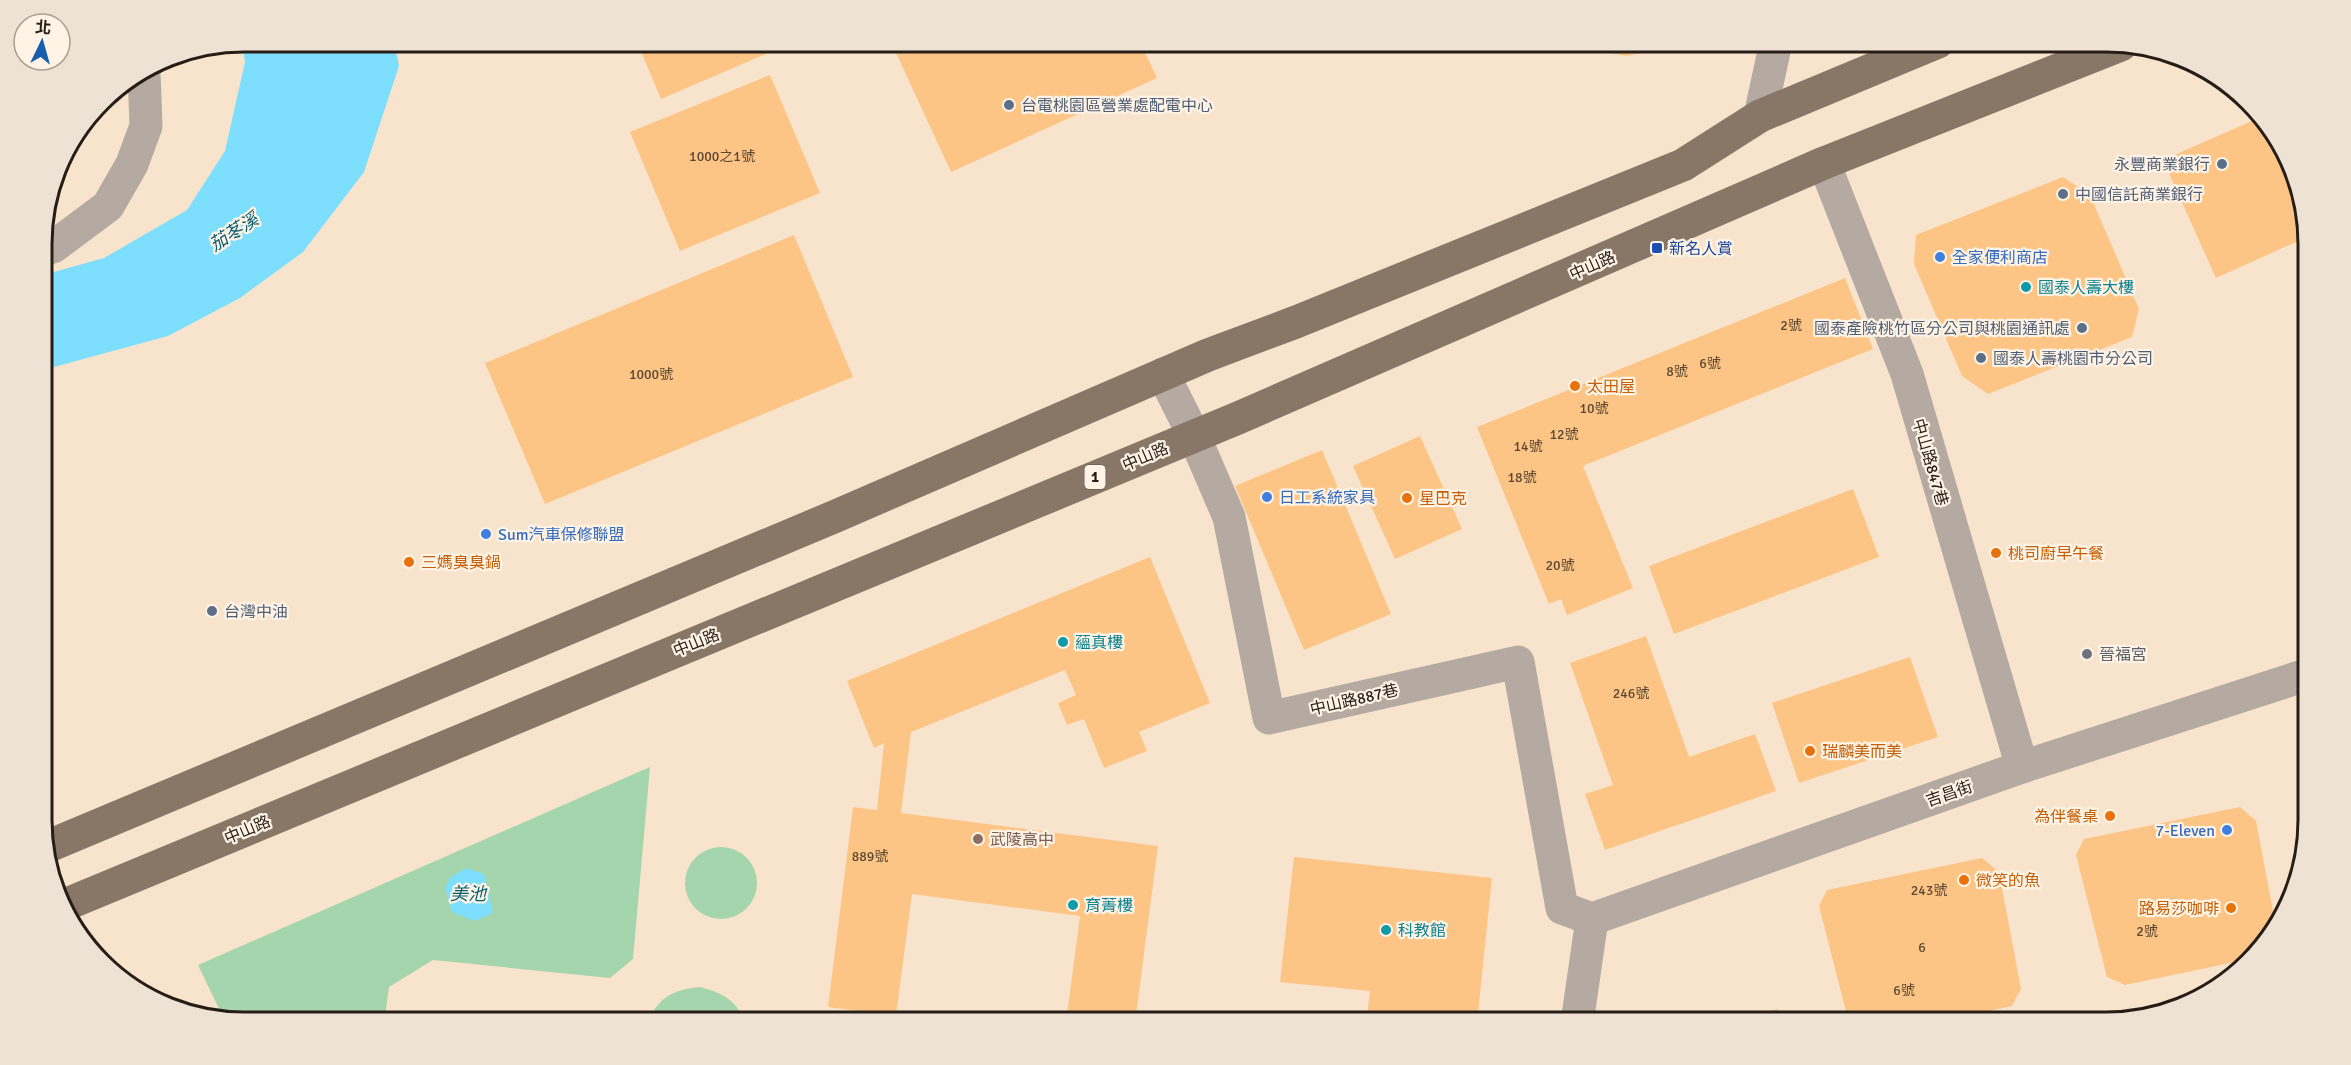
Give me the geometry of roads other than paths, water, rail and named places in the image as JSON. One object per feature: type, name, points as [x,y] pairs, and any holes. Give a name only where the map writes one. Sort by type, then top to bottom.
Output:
[{"type":"main road","points":[[54,844],[847,511],[1208,355],[1296,322],[1683,165],[1760,116],[1914,52]]},
{"type":"main road","name":"中山路","points":[[71,902],[1311,387],[1824,163],[2103,52]]},
{"type":"street","points":[[1760,116],[1774,52]]},
{"type":"street","points":[[53,247],[108,206],[132,164],[146,126],[144,81]]},
{"type":"street","name":"中山路847巷","points":[[1824,163],[1907,374],[2022,767]]},
{"type":"street","name":"中山路887巷","points":[[1163,374],[1194,436],[1229,517],[1269,718],[1518,662],[1562,908],[1592,919]]},
{"type":"street","name":"吉昌街","points":[[1592,919],[2022,767],[2298,678]]},
{"type":"street","points":[[1579,1012],[1592,919]]},
{"type":"water","name":"茄苳溪","points":[[244,53],[396,53],[399,66],[364,172],[303,252],[240,298],[168,336],[53,367],[53,272],[104,258],[187,210],[225,151],[245,62]]},
{"type":"water","name":"美池","points":[[466,868],[484,874],[493,913],[474,921],[452,912],[445,888],[451,877]]},
{"type":"place","name":"台電桃園區營業處配電中心","points":[[1009,105]]},
{"type":"place","name":"永豐商業銀行","points":[[2222,164]]},
{"type":"place","name":"中國信託商業銀行","points":[[2063,194]]},
{"type":"place","name":"新名人賞","points":[[1657,248]]},
{"type":"place","name":"全家便利商店","points":[[1940,257]]},
{"type":"place","name":"國泰人壽大樓","points":[[2026,287]]},
{"type":"place","name":"國泰產險桃竹區分公司與桃園通訊處","points":[[2082,328]]},
{"type":"place","name":"國泰人壽桃園市分公司","points":[[1981,358]]},
{"type":"place","name":"太田屋","points":[[1575,386]]},
{"type":"place","name":"日工系統家具","points":[[1267,497]]},
{"type":"place","name":"星巴克","points":[[1407,498]]},
{"type":"place","name":"Sum汽車保修聯盟","points":[[486,534]]},
{"type":"place","name":"桃司廚早午餐","points":[[1996,553]]},
{"type":"place","name":"三媽臭臭鍋","points":[[409,562]]},
{"type":"place","name":"台灣中油","points":[[212,611]]},
{"type":"place","name":"蘊真樓","points":[[1063,642]]},
{"type":"place","name":"晉福宮","points":[[2087,654]]},
{"type":"place","name":"瑞麟美而美","points":[[1810,751]]},
{"type":"place","name":"為伴餐桌","points":[[2110,816]]},
{"type":"place","name":"7-Eleven","points":[[2227,830]]},
{"type":"place","name":"武陵高中","points":[[978,839]]},
{"type":"place","name":"微笑的魚","points":[[1964,880]]},
{"type":"place","name":"育菁樓","points":[[1073,905]]},
{"type":"place","name":"路易莎咖啡","points":[[2231,908]]},
{"type":"place","name":"科教館","points":[[1386,930]]}]
